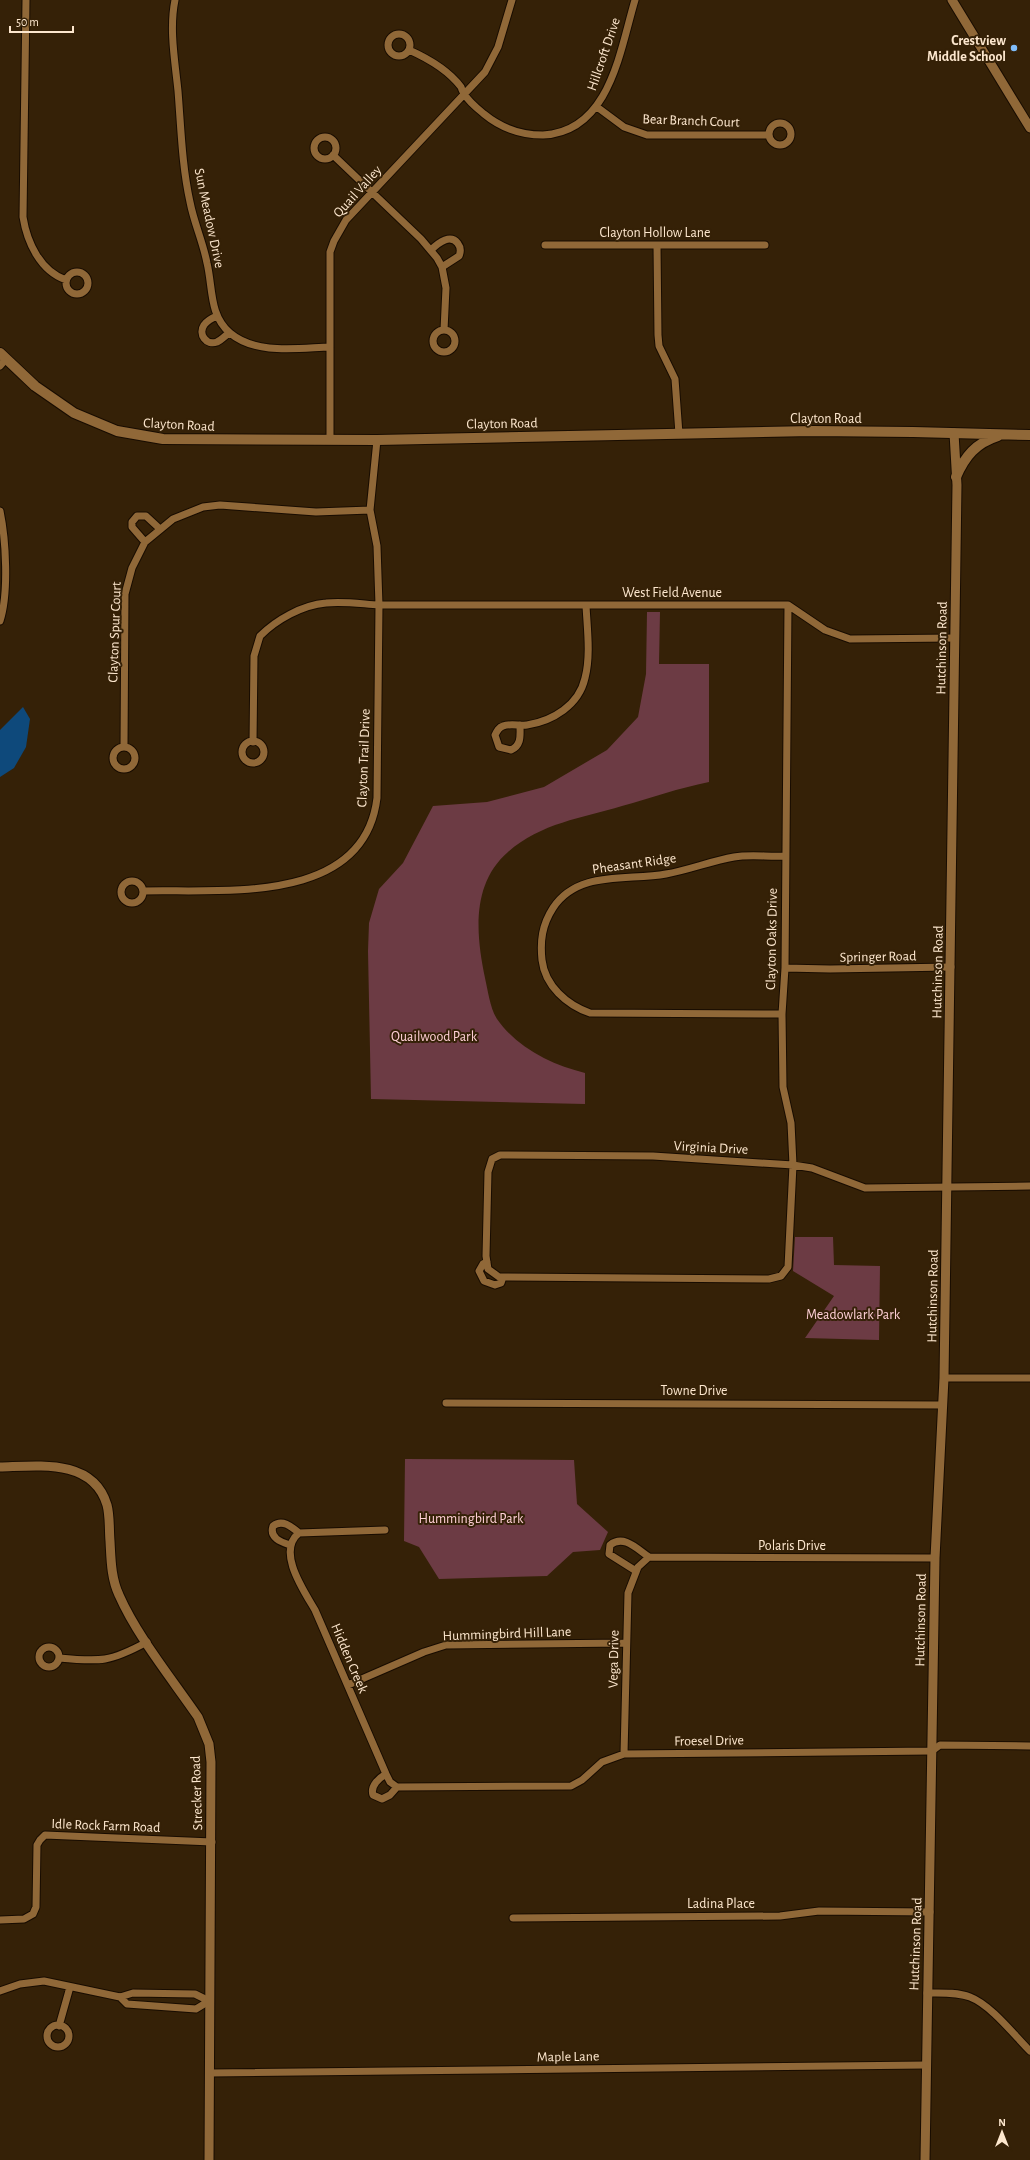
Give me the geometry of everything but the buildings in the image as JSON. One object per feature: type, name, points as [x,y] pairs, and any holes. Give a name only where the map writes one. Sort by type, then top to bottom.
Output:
[{"type":"main road","name":"Clayton Road","points":[[2,359],[60,404],[95,423],[132,435],[179,440],[377,440],[812,431],[1030,435]]},
{"type":"main road","points":[[956,477],[968,455],[978,445],[1005,434]]},
{"type":"street","points":[[26,0],[23,217],[28,240],[35,252],[48,269],[56,276],[66,280]]},
{"type":"street","name":"Sun Meadow Drive","points":[[175,0],[173,26],[186,178],[193,215],[207,260],[212,300],[217,316],[230,333],[250,345],[262,347],[330,347]]},
{"type":"street","name":"Quail Valley","points":[[330,440],[330,252],[334,241],[346,220],[477,83],[493,61],[512,0]]},
{"type":"street","name":"Hillcroft Drive","points":[[409,50],[438,66],[460,87],[465,95],[496,123],[520,133],[531,135],[549,134],[577,124],[597,107],[608,89],[634,0]]},
{"type":"street","points":[[952,0],[1030,128]]},
{"type":"street","name":"Bear Branch Court","points":[[597,107],[624,127],[647,135],[769,135]]},
{"type":"street","points":[[333,156],[431,250],[442,267],[446,288],[444,330]]},
{"type":"street","points":[[431,250],[449,239],[456,241],[460,246],[459,256],[442,267]]},
{"type":"street","name":"Clayton Hollow Lane","points":[[545,245],[765,245]]},
{"type":"street","points":[[657,245],[658,340],[663,356],[675,379],[679,434]]},
{"type":"street","points":[[217,316],[204,324],[202,330],[203,337],[208,342],[215,342],[230,333]]},
{"type":"street","name":"Hutchinson Road","points":[[925,2160],[935,1558],[944,1378],[948,1186],[955,638],[956,477],[954,433]]},
{"type":"street","name":"Clayton Trail Drive","points":[[143,890],[259,888],[287,884],[314,877],[335,868],[359,845],[371,827],[378,798],[379,605],[377,546],[370,510],[377,440]]},
{"type":"street","name":"Clayton Spur Court","points":[[124,747],[125,594],[132,568],[145,542],[173,519],[186,512],[220,505],[316,512],[370,510]]},
{"type":"street","points":[[0,511],[3,524],[6,598],[0,621]]},
{"type":"street","points":[[145,542],[132,527],[132,522],[137,516],[146,516],[160,529]]},
{"type":"street","name":"West Field Avenue","points":[[253,742],[254,656],[260,636],[282,619],[315,605],[326,603],[379,605],[788,605]]},
{"type":"street","points":[[520,725],[520,742],[518,745],[515,748],[506,750],[499,747],[495,739],[497,731],[504,726],[520,725],[550,719],[571,704],[580,691],[588,665],[586,605]]},
{"type":"street","points":[[788,605],[825,630],[850,639],[955,638]]},
{"type":"street","name":"Clayton Oaks Drive","points":[[786,1271],[789,1260],[793,1164],[791,1123],[783,1086],[782,1014],[784,968],[788,605]]},
{"type":"street","name":"Pheasant Ridge","points":[[782,1014],[590,1014],[570,1004],[554,989],[543,965],[541,948],[542,932],[547,918],[554,906],[563,895],[582,884],[590,881],[641,878],[736,857],[785,856]]},
{"type":"street","name":"Springer Road","points":[[784,968],[951,968]]},
{"type":"street","name":"Virginia Drive","points":[[786,1271],[776,1279],[503,1277],[500,1283],[495,1285],[484,1281],[479,1270],[483,1264],[487,1262],[488,1172],[492,1159],[500,1155],[653,1156],[793,1164],[812,1168],[864,1188],[1030,1186]]},
{"type":"street","points":[[487,1262],[488,1269],[499,1277],[503,1277]]},
{"type":"street","points":[[944,1378],[1030,1378]]},
{"type":"street","name":"Towne Drive","points":[[446,1403],[943,1405]]},
{"type":"street","name":"Strecker Road","points":[[0,1467],[40,1466],[68,1468],[90,1479],[98,1487],[107,1507],[112,1571],[117,1589],[131,1618],[198,1717],[204,1730],[211,1762],[212,1842],[209,2160]]},
{"type":"street","points":[[296,1535],[290,1545],[281,1542],[274,1536],[272,1529],[277,1523],[284,1523],[296,1535],[385,1530]]},
{"type":"street","points":[[617,1541],[625,1541],[649,1557],[637,1569],[609,1554],[610,1545],[617,1541]]},
{"type":"street","name":"Hidden Creek","points":[[290,1545],[291,1562],[301,1586],[315,1610],[386,1774],[390,1782],[397,1787]]},
{"type":"street","name":"Polaris Drive","points":[[649,1557],[935,1558]]},
{"type":"street","name":"Vega Drive","points":[[624,1754],[628,1593],[637,1569]]},
{"type":"street","points":[[60,1658],[93,1662],[106,1660],[120,1656],[147,1642]]},
{"type":"street","name":"Hummingbird Hill Lane","points":[[348,1685],[424,1652],[446,1645],[626,1643]]},
{"type":"street","name":"Froesel Drive","points":[[397,1787],[571,1786],[582,1780],[602,1762],[624,1754],[932,1751],[940,1745],[1030,1746]]},
{"type":"street","points":[[386,1774],[379,1778],[374,1785],[372,1790],[373,1795],[382,1799],[390,1795],[397,1787]]},
{"type":"street","name":"Idle Rock Farm Road","points":[[0,1920],[24,1919],[33,1914],[36,1907],[37,1845],[45,1836],[212,1842]]},
{"type":"street","name":"Ladina Place","points":[[513,1918],[780,1916],[819,1911],[930,1912]]},
{"type":"street","points":[[0,1991],[32,1981],[44,1981],[120,1997],[133,1992],[195,1994],[210,2001]]},
{"type":"street","points":[[59,2026],[70,1987]]},
{"type":"street","points":[[927,1993],[957,1994],[970,1997],[982,2003],[1030,2051]]},
{"type":"street","points":[[120,1997],[127,2004],[196,2009],[210,2001]]},
{"type":"street","name":"Maple Lane","points":[[210,2073],[926,2065]]},
{"type":"green space","name":"Quailwood Park","points":[[647,612],[660,612],[659,664],[709,664],[709,782],[577,818],[534,834],[508,852],[496,865],[488,879],[482,895],[479,911],[482,962],[490,999],[497,1019],[515,1039],[536,1054],[560,1065],[585,1073],[585,1104],[371,1099],[368,951],[369,923],[379,889],[403,863],[433,806],[487,802],[544,787],[607,750],[638,717],[646,674]]},
{"type":"green space","name":"Meadowlark Park","points":[[795,1237],[833,1237],[834,1265],[880,1266],[879,1340],[805,1338],[834,1296],[793,1271]]},
{"type":"green space","name":"Hummingbird Park","points":[[405,1459],[574,1460],[577,1504],[608,1532],[600,1550],[573,1552],[547,1576],[439,1579],[419,1547],[404,1541]]},
{"type":"water","points":[[23,707],[30,719],[26,747],[14,768],[0,777],[0,730]]},
{"type":"place","name":"Crestview Middle School","points":[[1014,48]]}]
